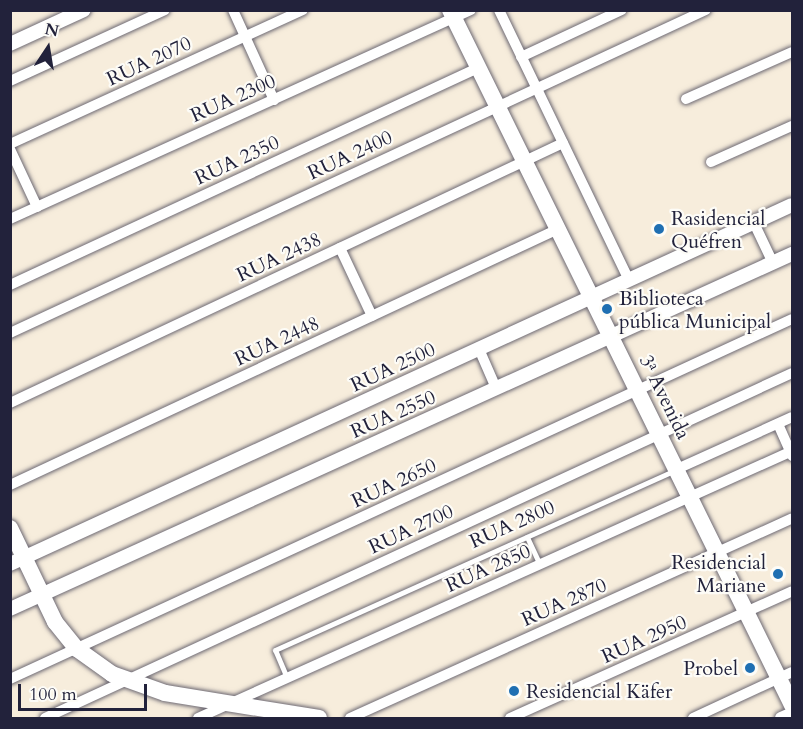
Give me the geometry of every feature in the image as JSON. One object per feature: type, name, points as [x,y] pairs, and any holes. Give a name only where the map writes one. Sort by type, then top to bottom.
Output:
[{"type":"main road","points":[[10,44],[84,11]]},
{"type":"main road","name":"3ª Avenida","points":[[452,14],[747,612],[786,675],[792,705]]},
{"type":"main road","name":"RUA 2500","points":[[17,561],[792,205]]},
{"type":"main road","name":"RUA 2550","points":[[10,609],[792,254]]},
{"type":"main road","points":[[10,528],[17,561],[77,648],[126,681],[230,704],[319,718]]},
{"type":"street","points":[[10,81],[165,10]]},
{"type":"street","points":[[233,10],[274,100]]},
{"type":"street","name":"RUA 2070","points":[[10,144],[303,10]]},
{"type":"street","name":"RUA 2300","points":[[10,219],[274,100],[452,14],[471,10]]},
{"type":"street","points":[[499,10],[629,280]]},
{"type":"street","points":[[521,57],[622,10]]},
{"type":"street","name":"RUA 2400","points":[[10,333],[706,10]]},
{"type":"street","points":[[686,99],[792,52]]},
{"type":"street","name":"RUA 2350","points":[[10,285],[478,68]]},
{"type":"street","points":[[711,162],[792,126]]},
{"type":"street","name":"RUA 2438","points":[[10,403],[562,143]]},
{"type":"street","points":[[10,149],[37,207]]},
{"type":"street","points":[[754,223],[773,263]]},
{"type":"street","name":"RUA 2448","points":[[10,484],[558,229]]},
{"type":"street","points":[[340,248],[372,316]]},
{"type":"street","name":"RUA 2650","points":[[10,679],[792,319]]},
{"type":"street","points":[[478,349],[496,388]]},
{"type":"street","name":"RUA 2700","points":[[45,718],[792,373]]},
{"type":"street","name":"RUA 2800","points":[[677,469],[792,417]]},
{"type":"street","points":[[778,424],[792,453]]},
{"type":"street","name":"RUA 2850","points":[[198,718],[792,453]]},
{"type":"street","name":"RUA 2870","points":[[350,718],[792,518]]},
{"type":"street","name":"RUA 2950","points":[[510,718],[792,591]]},
{"type":"street","points":[[693,718],[786,675]]},
{"type":"street","points":[[781,718],[792,713]]},
{"type":"lane","name":"RUA 2800","points":[[287,678],[275,650],[677,469]]},
{"type":"lane","points":[[527,537],[540,565]]},
{"type":"place","name":"Rasidencial Quéfren","points":[[659,229]]},
{"type":"place","name":"Biblioteca pública Municipal","points":[[607,309]]},
{"type":"place","name":"Residencial Mariane","points":[[778,574]]},
{"type":"place","name":"Probel","points":[[750,668]]},
{"type":"place","name":"Residencial Käfer","points":[[514,691]]}]
